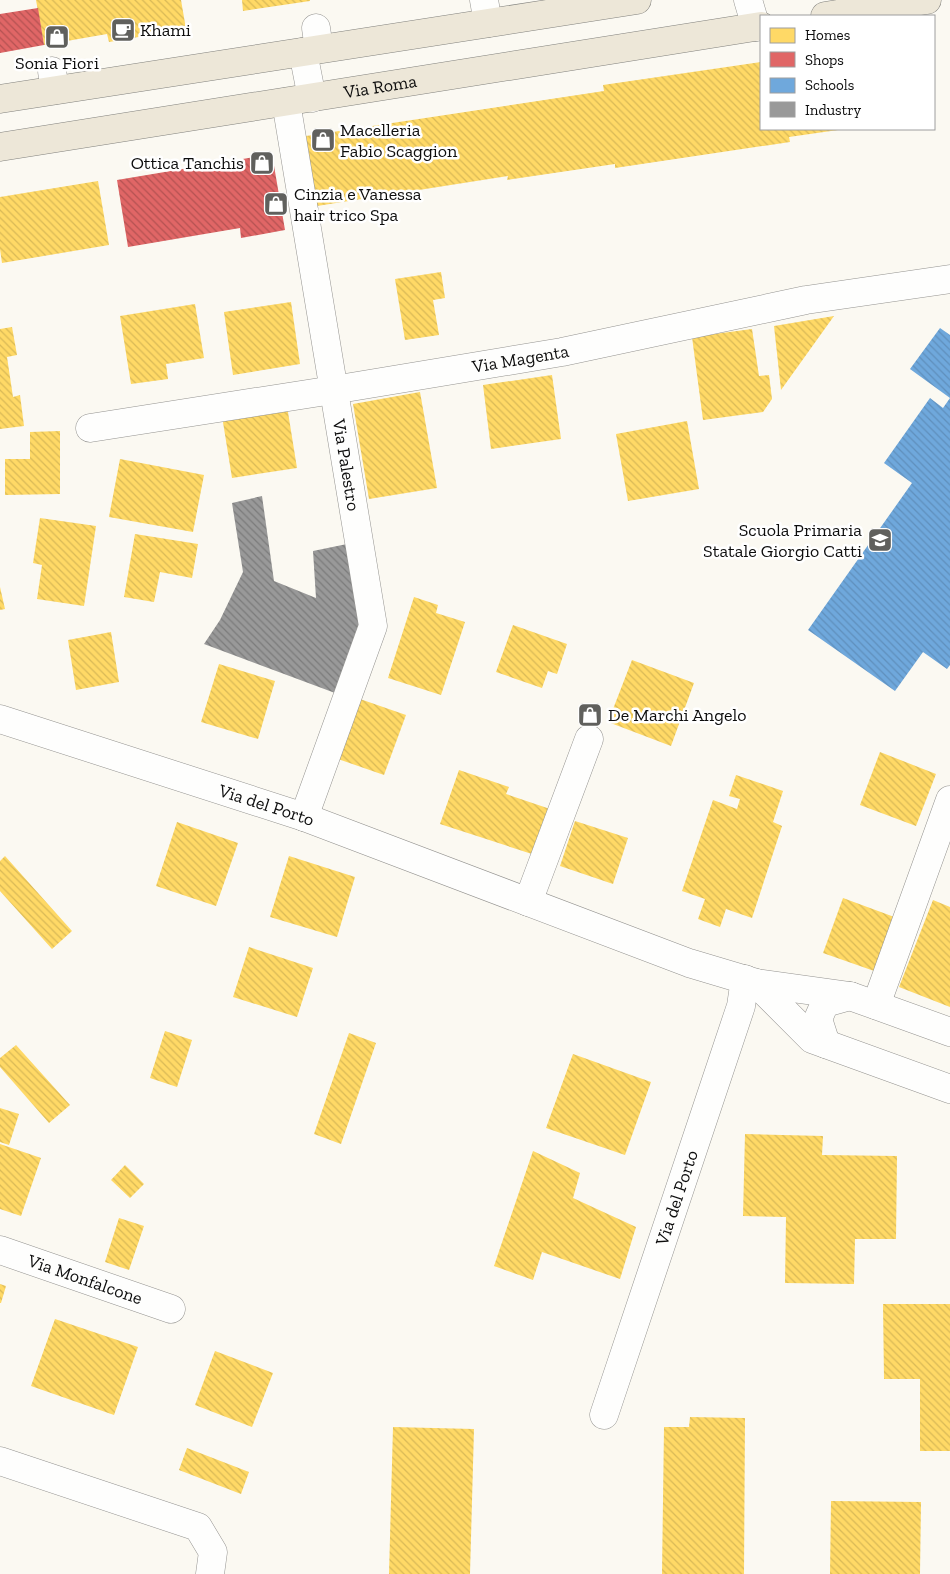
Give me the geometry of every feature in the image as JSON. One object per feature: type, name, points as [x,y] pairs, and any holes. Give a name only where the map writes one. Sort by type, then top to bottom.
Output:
[{"type":"main road","points":[[0,99],[54,81],[312,43],[486,12],[637,0]]},
{"type":"main road","points":[[831,15],[927,0]]},
{"type":"main road","name":"Via Roma","points":[[0,147],[758,27]]},
{"type":"street","points":[[748,0],[758,27]]},
{"type":"street","name":"Via Palestro","points":[[304,817],[373,626],[333,390],[299,100],[312,43]]},
{"type":"street","name":"Via Magenta","points":[[90,428],[562,352],[806,300],[950,279]]},
{"type":"street","name":"Via del Porto","points":[[0,719],[304,817],[689,963],[750,981],[850,996],[950,1032]]},
{"type":"street","points":[[528,902],[589,739]]},
{"type":"street","points":[[876,1005],[950,800]]},
{"type":"street","name":"Via del Porto","points":[[750,981],[812,1038],[950,1089]]},
{"type":"street","name":"Via del Porto","points":[[604,1415],[750,981]]},
{"type":"street","points":[[826,1044],[818,1020],[825,1003],[850,996]]},
{"type":"street","name":"Via Monfalcone","points":[[0,1250],[171,1309]]},
{"type":"street","points":[[0,1461],[198,1527],[213,1552],[210,1574]]},
{"type":"building: Homes","points":[[36,0],[181,0],[186,29],[109,42],[107,34],[44,45]]},
{"type":"building: Homes","points":[[242,0],[310,0],[310,1],[243,11]]},
{"type":"building: Homes","points":[[760,62],[760,130],[838,130],[789,137],[790,142],[615,168],[615,164],[507,180],[508,176],[317,206],[306,136],[604,91],[603,85]]},
{"type":"building: Homes","points":[[98,181],[109,245],[2,263],[0,249],[0,197]]},
{"type":"building: Homes","points":[[441,272],[445,298],[433,300],[439,335],[405,340],[395,279]]},
{"type":"building: Homes","points":[[291,302],[300,364],[233,375],[224,312]]},
{"type":"building: Homes","points":[[195,304],[204,358],[166,364],[168,379],[131,384],[120,316]]},
{"type":"building: Homes","points":[[834,316],[781,390],[774,326]]},
{"type":"building: Homes","points":[[12,327],[17,355],[7,357],[13,397],[20,395],[24,426],[0,429],[0,329]]},
{"type":"building: Homes","points":[[752,329],[759,376],[769,375],[772,399],[763,412],[703,420],[692,337]]},
{"type":"building: Homes","points":[[552,375],[561,439],[491,449],[483,385]]},
{"type":"building: Homes","points":[[420,392],[437,488],[369,499],[353,404]]},
{"type":"building: Homes","points":[[287,406],[297,468],[232,478],[222,416]]},
{"type":"building: Homes","points":[[687,421],[699,489],[628,501],[616,434]]},
{"type":"building: Homes","points":[[60,431],[60,494],[5,495],[5,459],[30,459],[30,432]]},
{"type":"building: Homes","points":[[120,459],[204,475],[193,532],[109,517]]},
{"type":"building: Homes","points":[[40,518],[96,526],[84,606],[37,599],[42,565],[33,563]]},
{"type":"building: Homes","points":[[135,534],[198,544],[192,578],[160,572],[154,602],[124,597]]},
{"type":"building: Homes","points":[[0,587],[5,609],[0,610]]},
{"type":"building: Homes","points":[[414,597],[438,605],[436,613],[465,622],[441,695],[388,678]]},
{"type":"building: Homes","points":[[513,625],[567,644],[557,674],[548,671],[542,688],[496,672]]},
{"type":"building: Homes","points":[[111,632],[119,682],[76,690],[68,640]]},
{"type":"building: Homes","points":[[632,660],[694,683],[671,746],[608,722]]},
{"type":"building: Homes","points":[[219,664],[275,681],[258,739],[201,722]]},
{"type":"building: Homes","points":[[360,699],[406,715],[384,775],[338,759]]},
{"type":"building: Homes","points":[[880,752],[936,774],[916,826],[860,805]]},
{"type":"building: Homes","points":[[459,770],[509,787],[506,794],[553,810],[538,856],[440,824]]},
{"type":"building: Homes","points":[[736,775],[783,791],[773,822],[782,826],[752,918],[726,909],[720,927],[698,919],[705,899],[682,891],[713,800],[737,809],[740,799],[729,796]]},
{"type":"building: Homes","points":[[575,821],[628,838],[613,884],[560,866]]},
{"type":"building: Homes","points":[[177,822],[238,843],[216,906],[156,886]]},
{"type":"building: Homes","points":[[5,856],[72,931],[52,949],[0,891],[0,861]]},
{"type":"building: Homes","points":[[289,856],[355,877],[337,937],[270,917]]},
{"type":"building: Homes","points":[[843,898],[897,918],[877,972],[823,953]]},
{"type":"building: Homes","points":[[933,900],[950,907],[950,1007],[899,987]]},
{"type":"building: Homes","points":[[249,947],[313,968],[297,1017],[233,997]]},
{"type":"building: Homes","points":[[165,1031],[192,1040],[177,1087],[150,1078]]},
{"type":"building: Homes","points":[[349,1033],[376,1043],[341,1144],[314,1134]]},
{"type":"building: Homes","points":[[16,1045],[70,1105],[49,1123],[0,1067],[0,1058]]},
{"type":"building: Homes","points":[[573,1054],[651,1082],[625,1155],[546,1128]]},
{"type":"building: Homes","points":[[0,1108],[19,1114],[9,1145],[0,1142]]},
{"type":"building: Homes","points":[[745,1134],[823,1136],[822,1155],[897,1156],[896,1239],[855,1239],[854,1284],[785,1283],[786,1217],[743,1216]]},
{"type":"building: Homes","points":[[0,1144],[41,1158],[21,1216],[0,1209]]},
{"type":"building: Homes","points":[[533,1151],[580,1173],[573,1198],[636,1227],[620,1279],[542,1252],[533,1280],[494,1266]]},
{"type":"building: Homes","points":[[125,1165],[144,1184],[130,1198],[111,1180]]},
{"type":"building: Homes","points":[[119,1218],[144,1226],[129,1270],[105,1262]]},
{"type":"building: Homes","points":[[0,1284],[6,1286],[1,1303],[0,1303]]},
{"type":"building: Homes","points":[[883,1304],[950,1304],[950,1451],[920,1451],[920,1379],[884,1379]]},
{"type":"building: Homes","points":[[55,1319],[138,1347],[114,1415],[31,1386]]},
{"type":"building: Homes","points":[[215,1351],[273,1373],[252,1427],[195,1405]]},
{"type":"building: Homes","points":[[690,1417],[745,1418],[744,1574],[662,1574],[664,1427],[689,1427]]},
{"type":"building: Homes","points":[[393,1427],[474,1429],[470,1574],[389,1574]]},
{"type":"building: Homes","points":[[187,1448],[249,1472],[241,1494],[179,1470]]},
{"type":"building: Homes","points":[[831,1501],[921,1502],[920,1574],[830,1574]]},
{"type":"building: Shops","points":[[38,8],[44,45],[0,53],[0,14]]},
{"type":"building: Shops","points":[[272,154],[285,230],[241,238],[240,228],[128,247],[117,180]]},
{"type":"building: Schools","points":[[940,328],[950,335],[950,398],[910,369]]},
{"type":"building: Schools","points":[[930,398],[943,408],[950,398],[950,665],[947,669],[923,652],[895,691],[808,630],[912,483],[884,463]]},
{"type":"building: Industry","points":[[262,496],[274,581],[316,598],[313,551],[347,544],[360,624],[335,693],[204,644],[220,620],[243,572],[232,503]]},
{"type":"place","name":"Khami","points":[[123,30]]},
{"type":"place","name":"Sonia Fiori","points":[[57,37]]},
{"type":"place","name":"Macelleria Fabio Scaggion","points":[[323,140]]},
{"type":"place","name":"Ottica Tanchis","points":[[262,163]]},
{"type":"place","name":"Cinzia e Vanessa hair trico Spa","points":[[276,204]]},
{"type":"place","name":"Scuola Primaria Statale Giorgio Catti","points":[[880,540]]},
{"type":"place","name":"De Marchi Angelo","points":[[590,715]]}]
